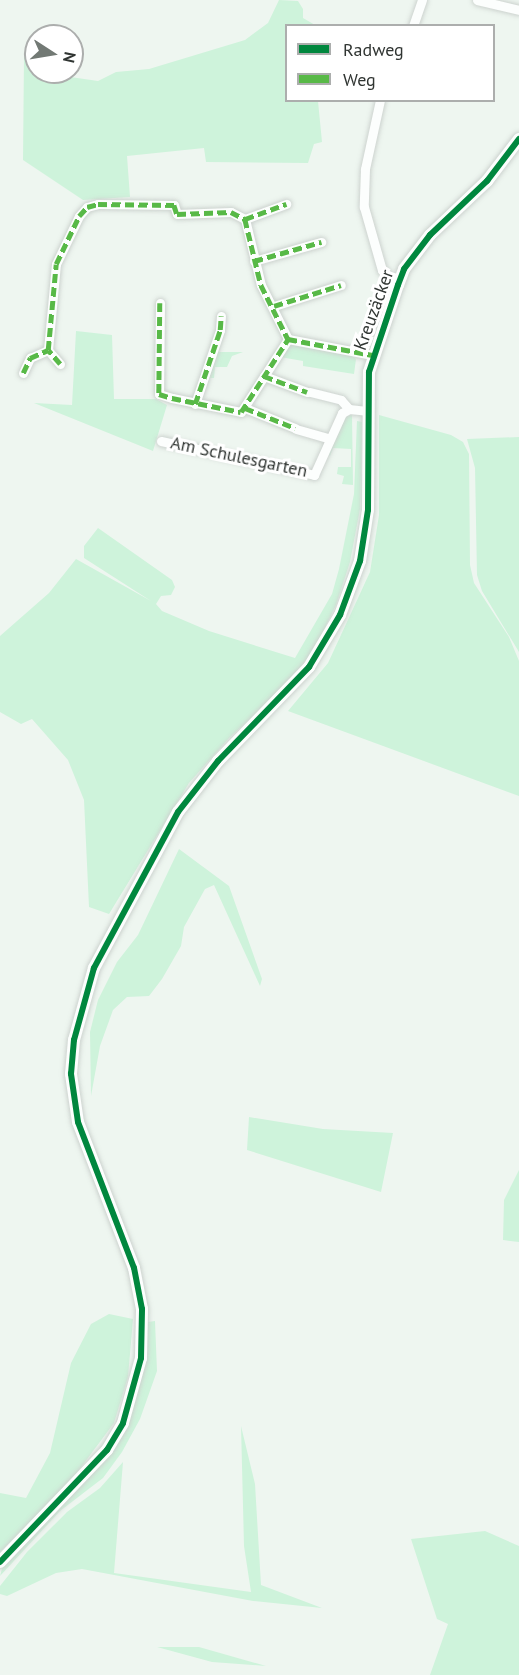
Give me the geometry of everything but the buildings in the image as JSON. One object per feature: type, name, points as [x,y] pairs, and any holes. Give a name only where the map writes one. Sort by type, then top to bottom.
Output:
[{"type":"street","points":[[414,24],[422,0]]},
{"type":"street","points":[[477,0],[519,10]]},
{"type":"street","points":[[380,102],[365,169],[364,207],[382,270],[398,285]]},
{"type":"street","name":"Kreuzäcker","points":[[0,1562],[107,1450],[123,1423],[141,1358],[142,1309],[134,1268],[78,1122],[72,1074],[81,1007],[110,935],[178,812],[218,761],[295,683],[324,645],[360,561],[368,510],[367,411],[373,355],[404,268],[430,235],[487,181],[519,139]]},
{"type":"street","points":[[245,219],[286,204]]},
{"type":"street","points":[[60,364],[48,350],[56,264],[87,207],[174,205],[177,214],[231,212],[245,219],[255,248],[254,261],[261,285],[274,306],[288,339]]},
{"type":"street","points":[[254,261],[321,242]]},
{"type":"street","points":[[274,306],[341,285]]},
{"type":"street","points":[[160,303],[159,394],[236,412],[245,408],[288,339]]},
{"type":"street","points":[[195,404],[220,330],[221,316]]},
{"type":"street","points":[[288,339],[373,355]]},
{"type":"street","points":[[23,373],[30,358],[48,350]]},
{"type":"street","points":[[264,376],[309,392],[341,400],[349,408],[367,411]]},
{"type":"street","name":"Am Schulesgarten","points":[[245,408],[330,439]]},
{"type":"street","name":"Am Schulesgarten","points":[[161,441],[314,475],[342,413],[349,408]]},
{"type":"green space","points":[[279,0],[298,1],[303,9],[303,18],[313,24],[285,24],[285,102],[318,102],[322,142],[314,144],[308,163],[206,162],[204,148],[127,156],[130,197],[83,200],[23,160],[24,56],[24,84],[84,84],[84,79],[98,81],[116,72],[149,69],[245,40],[268,23]]},
{"type":"green space","points":[[76,331],[112,335],[114,399],[156,399],[167,405],[153,451],[34,403],[72,405]]},
{"type":"green space","points":[[290,345],[351,355],[356,359],[354,374],[303,366],[303,361],[280,357]]},
{"type":"green space","points":[[215,352],[243,352],[232,356],[227,367],[215,367],[214,378],[205,378]]},
{"type":"green space","points":[[352,415],[353,485],[342,484],[344,476],[337,474],[338,467],[351,467],[351,449],[333,448],[330,456],[327,453],[346,416]]},
{"type":"green space","points":[[379,415],[451,435],[463,442],[469,454],[470,565],[474,583],[509,637],[519,661],[519,796],[288,711],[328,663],[370,572],[379,515]]},
{"type":"green space","points":[[357,421],[362,422],[360,509],[350,562],[336,605],[315,648],[283,689],[230,737],[189,783],[109,914],[89,907],[84,800],[68,760],[32,719],[21,724],[0,712],[0,636],[49,593],[76,559],[151,601],[84,558],[84,546],[98,528],[172,580],[175,587],[171,595],[161,596],[156,604],[162,611],[209,631],[295,658],[332,594],[339,569],[354,494]]},
{"type":"green space","points":[[519,437],[519,652],[482,591],[477,575],[475,468],[467,439]]},
{"type":"green space","points":[[179,849],[229,886],[262,979],[260,986],[214,885],[205,889],[184,927],[181,946],[162,979],[149,996],[127,997],[113,1010],[100,1046],[91,1096],[90,1032],[98,1000],[117,962],[138,935]]},
{"type":"green space","points":[[249,1117],[323,1129],[393,1133],[381,1192],[247,1150]]},
{"type":"green space","points":[[519,1170],[519,1242],[503,1240],[504,1200]]},
{"type":"green space","points":[[109,1314],[133,1319],[128,1377],[114,1423],[70,1482],[0,1552],[0,1493],[26,1498],[50,1453],[71,1363],[91,1324]]},
{"type":"green space","points":[[155,1321],[157,1371],[140,1419],[122,1452],[103,1478],[60,1511],[0,1576],[3,1565],[113,1449],[141,1381],[148,1322]]},
{"type":"green space","points":[[241,1426],[255,1484],[261,1585],[322,1608],[253,1601],[82,1569],[56,1573],[7,1596],[0,1594],[0,1586],[27,1552],[67,1512],[100,1488],[123,1462],[114,1573],[251,1592],[244,1546]]},
{"type":"green space","points":[[485,1531],[519,1546],[519,1675],[430,1675],[448,1624],[437,1619],[411,1539]]},
{"type":"green space","points":[[157,1647],[199,1647],[266,1666],[212,1662]]},
{"type":"marked path","points":[[60,364],[48,350],[56,264],[79,216],[87,207],[98,204],[174,205],[177,214],[231,212],[245,219],[261,285],[288,339],[373,355]]},
{"type":"marked path","points":[[245,219],[286,204]]},
{"type":"marked path","points":[[254,261],[321,242]]},
{"type":"marked path","points":[[274,306],[341,285]]},
{"type":"marked path","points":[[160,303],[159,394],[172,398],[241,412],[288,339]]},
{"type":"marked path","points":[[195,404],[220,330],[221,316]]},
{"type":"marked path","points":[[23,373],[30,358],[48,350]]},
{"type":"marked path","points":[[264,376],[307,392]]},
{"type":"marked path","points":[[245,408],[295,428]]},
{"type":"cycle path","points":[[0,1562],[107,1450],[123,1423],[141,1358],[142,1309],[134,1268],[78,1122],[71,1074],[74,1040],[94,968],[178,812],[218,761],[309,667],[340,615],[360,561],[368,510],[369,372],[404,269],[430,235],[487,181],[519,139]]}]
